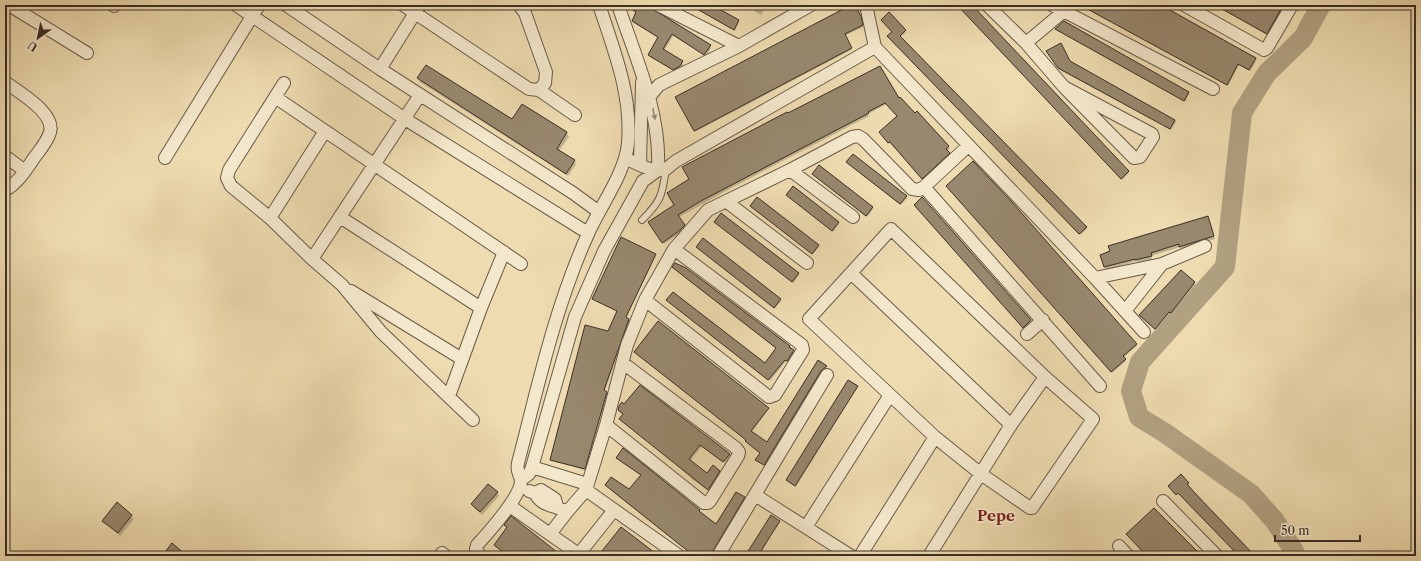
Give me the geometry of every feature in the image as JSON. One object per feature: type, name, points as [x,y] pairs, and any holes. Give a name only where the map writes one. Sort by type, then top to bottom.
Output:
[{"type":"street","points":[[9,5],[87,53]]},
{"type":"street","points":[[236,5],[405,119],[588,232]]},
{"type":"street","points":[[165,158],[259,5]]},
{"type":"street","points":[[286,5],[380,69],[573,193],[600,212]]},
{"type":"street","points":[[403,5],[417,9],[529,89],[539,90],[575,115]]},
{"type":"street","points":[[519,5],[525,13],[546,72],[545,83],[539,90]]},
{"type":"street","points":[[562,509],[555,499],[542,490],[535,493],[520,484],[516,471],[556,314],[588,232],[600,212],[625,158],[628,146],[630,120],[623,79],[600,5]]},
{"type":"street","points":[[618,5],[642,77],[650,96],[662,169]]},
{"type":"street","points":[[658,5],[739,46]]},
{"type":"street","points":[[866,5],[875,47],[1095,278],[1144,332]]},
{"type":"street","points":[[987,5],[1026,43],[1064,87],[1134,158],[1140,157],[1153,137],[1152,134],[1064,87]]},
{"type":"street","points":[[1052,5],[1066,8],[1213,89]]},
{"type":"street","points":[[1184,5],[1264,50],[1267,48],[1292,5]]},
{"type":"street","points":[[650,96],[659,85],[739,46],[804,6]]},
{"type":"street","points":[[1026,43],[1066,8]]},
{"type":"street","points":[[380,69],[417,9]]},
{"type":"street","points":[[480,556],[476,549],[477,545],[510,506],[520,484],[532,468],[578,309],[604,251],[643,181],[875,47]]},
{"type":"street","points":[[640,165],[642,77]]},
{"type":"street","points":[[642,77],[670,79]]},
{"type":"street","points":[[5,82],[39,108],[49,119],[50,134],[25,171],[11,187],[5,190]]},
{"type":"street","points":[[284,83],[227,174],[231,186],[270,218],[312,259],[342,285],[462,359]]},
{"type":"street","points":[[312,259],[420,95]]},
{"type":"street","points":[[275,97],[521,264]]},
{"type":"street","points":[[270,218],[326,131]]},
{"type":"street","points":[[550,534],[562,509],[587,487],[606,425],[627,345],[645,300],[674,248],[708,210],[727,202],[852,137],[858,136],[864,139],[912,189],[918,190],[924,187],[968,146]]},
{"type":"street","points":[[5,156],[25,171]]},
{"type":"street","points":[[625,158],[640,165],[662,169]]},
{"type":"street","points":[[790,170],[853,217]]},
{"type":"street","points":[[924,187],[1100,386]]},
{"type":"street","points":[[727,202],[807,263]]},
{"type":"street","points":[[340,217],[481,308]]},
{"type":"street","points":[[891,229],[1045,378],[1093,419],[1093,421],[1032,508],[1030,508],[981,474],[936,437],[809,319],[891,229]]},
{"type":"street","points":[[1095,278],[1162,264],[1205,246]]},
{"type":"street","points":[[645,300],[769,397],[775,395],[803,350],[802,345],[674,248]]},
{"type":"street","points":[[449,396],[481,308],[504,252]]},
{"type":"street","points":[[1125,311],[1162,264]]},
{"type":"street","points":[[851,273],[1011,425]]},
{"type":"street","points":[[342,285],[381,332],[473,420]]},
{"type":"street","points":[[1027,334],[1043,320]]},
{"type":"street","points":[[606,425],[704,503],[708,503],[710,501],[738,456],[739,452],[736,448],[623,363]]},
{"type":"street","points":[[718,556],[827,375]]},
{"type":"street","points":[[929,556],[1011,425],[1045,378]]},
{"type":"street","points":[[806,527],[890,395]]},
{"type":"street","points":[[860,556],[936,437]]},
{"type":"street","points":[[532,468],[587,487],[614,510],[678,555]]},
{"type":"street","points":[[755,495],[851,556]]},
{"type":"street","points":[[1163,501],[1217,556]]},
{"type":"street","points":[[510,506],[580,555],[614,510]]},
{"type":"street","points":[[1118,546],[1128,556]]},
{"type":"lane","points":[[642,220],[657,205],[661,198],[662,169]]},
{"type":"building","points":[[626,5],[646,5],[711,45],[704,55],[672,34],[663,49],[683,61],[680,66],[673,70],[648,55],[658,37],[632,21],[636,12]]},
{"type":"building","points":[[690,5],[712,5],[739,20],[734,30]]},
{"type":"building","points":[[851,5],[855,5],[861,16],[863,25],[845,34],[852,48],[694,131],[675,97]]},
{"type":"building","points":[[957,5],[972,5],[1129,171],[1121,179]]},
{"type":"building","points":[[1080,5],[1161,5],[1256,58],[1249,70],[1238,64],[1227,85]]},
{"type":"building","points":[[1215,5],[1283,5],[1267,34]]},
{"type":"building","points":[[889,12],[906,30],[900,36],[1087,227],[1079,234],[887,36],[892,32],[881,20]]},
{"type":"building","points":[[1064,21],[1189,92],[1184,101],[1055,29]]},
{"type":"building","points":[[1061,43],[1070,61],[1175,120],[1170,129],[1058,68],[1046,51]]},
{"type":"building","points":[[426,65],[512,119],[522,104],[567,132],[557,149],[575,160],[566,174],[417,78]]},
{"type":"building","points":[[880,66],[899,98],[900,97],[915,113],[917,111],[949,146],[946,149],[950,153],[922,179],[890,142],[888,143],[879,132],[897,116],[885,103],[868,112],[869,113],[699,202],[678,215],[685,225],[662,243],[648,222],[674,205],[667,193],[689,179],[682,167],[787,112],[788,113]]},
{"type":"building","points":[[853,154],[907,196],[900,204],[846,162]]},
{"type":"building","points":[[973,161],[1011,201],[1137,344],[1123,356],[1126,359],[1111,372],[946,186]]},
{"type":"building","points":[[819,165],[873,207],[866,216],[812,174]]},
{"type":"building","points":[[793,186],[839,222],[832,231],[786,195]]},
{"type":"building","points":[[757,197],[819,245],[812,254],[750,206]]},
{"type":"building","points":[[922,197],[1031,320],[1023,328],[914,205]]},
{"type":"building","points":[[721,213],[799,273],[792,282],[714,222]]},
{"type":"building","points":[[1208,216],[1214,236],[1179,247],[1179,244],[1151,253],[1152,256],[1104,267],[1100,255],[1110,251],[1108,246]]},
{"type":"building","points":[[621,237],[656,254],[626,317],[629,319],[604,390],[607,392],[585,469],[550,460],[585,325],[608,331],[617,311],[592,299]]},
{"type":"building","points":[[703,238],[781,299],[774,308],[696,247]]},
{"type":"building","points":[[675,263],[686,268],[794,350],[787,361],[785,360],[768,380],[666,300],[673,292],[765,363],[776,348],[672,267]]},
{"type":"building","points":[[1181,270],[1195,282],[1171,313],[1169,312],[1155,329],[1139,315]]},
{"type":"building","points":[[658,321],[769,408],[751,431],[767,442],[818,360],[827,366],[821,371],[764,465],[755,460],[760,453],[745,441],[746,440],[634,352]]},
{"type":"building","points":[[848,380],[858,386],[795,486],[786,480]]},
{"type":"building","points":[[640,385],[730,454],[723,462],[700,445],[689,459],[707,473],[713,465],[720,471],[708,490],[619,419],[623,414],[618,410],[619,406],[622,402],[624,404]]},
{"type":"building","points":[[623,448],[716,524],[736,492],[745,497],[710,556],[694,556],[605,485],[611,477],[629,489],[641,475],[616,458]]},
{"type":"building","points":[[1181,474],[1189,483],[1187,484],[1193,491],[1255,556],[1239,556],[1178,493],[1176,495],[1168,486]]},
{"type":"building","points":[[488,484],[498,492],[480,512],[471,504]]},
{"type":"building","points":[[117,502],[132,515],[118,533],[102,521]]},
{"type":"building","points":[[1154,508],[1202,556],[1147,556],[1126,534]]},
{"type":"building","points":[[771,515],[780,521],[758,556],[745,556]]},
{"type":"building","points":[[511,516],[562,556],[508,556],[494,545],[507,527],[504,525]]},
{"type":"building","points":[[621,527],[629,533],[659,556],[598,556]]},
{"type":"building","points":[[172,543],[187,556],[170,556],[165,552]]},
{"type":"waterway","points":[[1293,556],[1294,551],[1275,521],[1251,494],[1165,433],[1139,417],[1131,391],[1140,362],[1225,267],[1242,113],[1267,73],[1303,38],[1321,5]]},
{"type":"district","name":"Pepe","points":[[996,516]]}]
